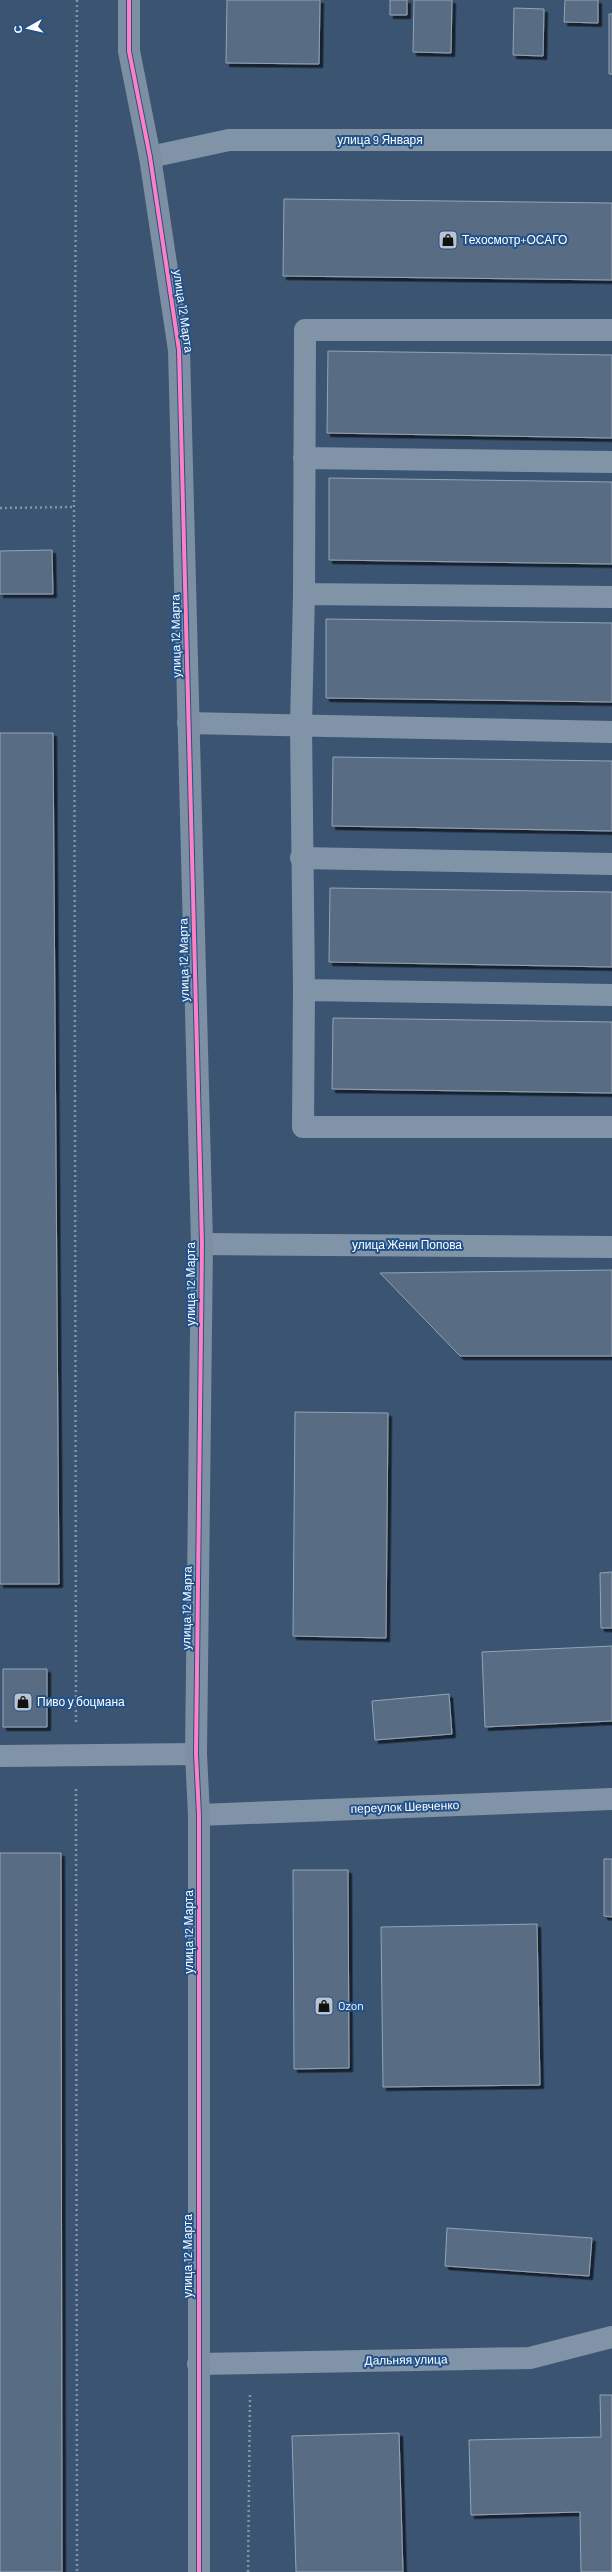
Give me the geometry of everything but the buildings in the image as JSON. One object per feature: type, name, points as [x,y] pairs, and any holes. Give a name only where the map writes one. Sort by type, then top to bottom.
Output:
[{"type":"street","name":"улица 12 Марта","points":[[129,0],[128,51],[150,156],[179,350],[202,1244],[196,1754],[199,1814],[199,2572]]},
{"type":"street","name":"улица 9 Января","points":[[150,156],[229,140],[612,140]]},
{"type":"street","points":[[612,330],[305,330],[304,594],[301,725],[301,858],[304,990],[303,1127],[612,1127]]},
{"type":"street","points":[[304,458],[612,462]]},
{"type":"street","points":[[304,594],[612,597]]},
{"type":"street","points":[[188,723],[612,732]]},
{"type":"street","points":[[301,858],[612,864]]},
{"type":"street","points":[[304,990],[612,995]]},
{"type":"street","name":"улица Жени Попова","points":[[202,1244],[612,1247]]},
{"type":"street","points":[[0,1756],[196,1754]]},
{"type":"street","name":"переулок Шевченко","points":[[199,1814],[612,1799]]},
{"type":"street","name":"Дальняя улица","points":[[198,2364],[530,2358],[612,2337]]},
{"type":"path","points":[[77,0],[74,507],[77,2572]]},
{"type":"path","points":[[0,508],[74,507]]},
{"type":"path","points":[[248,2572],[250,2363]]},
{"type":"cycle path","points":[[129,0],[129,51],[150,157],[179,350],[202,1244],[196,1754],[199,1815],[199,2572]]},
{"type":"place","name":"Техосмотр+ОСАГО","points":[[448,240]]},
{"type":"place","name":"Пиво у боцмана","points":[[23,1702]]},
{"type":"place","name":"Ozon","points":[[324,2006]]}]
